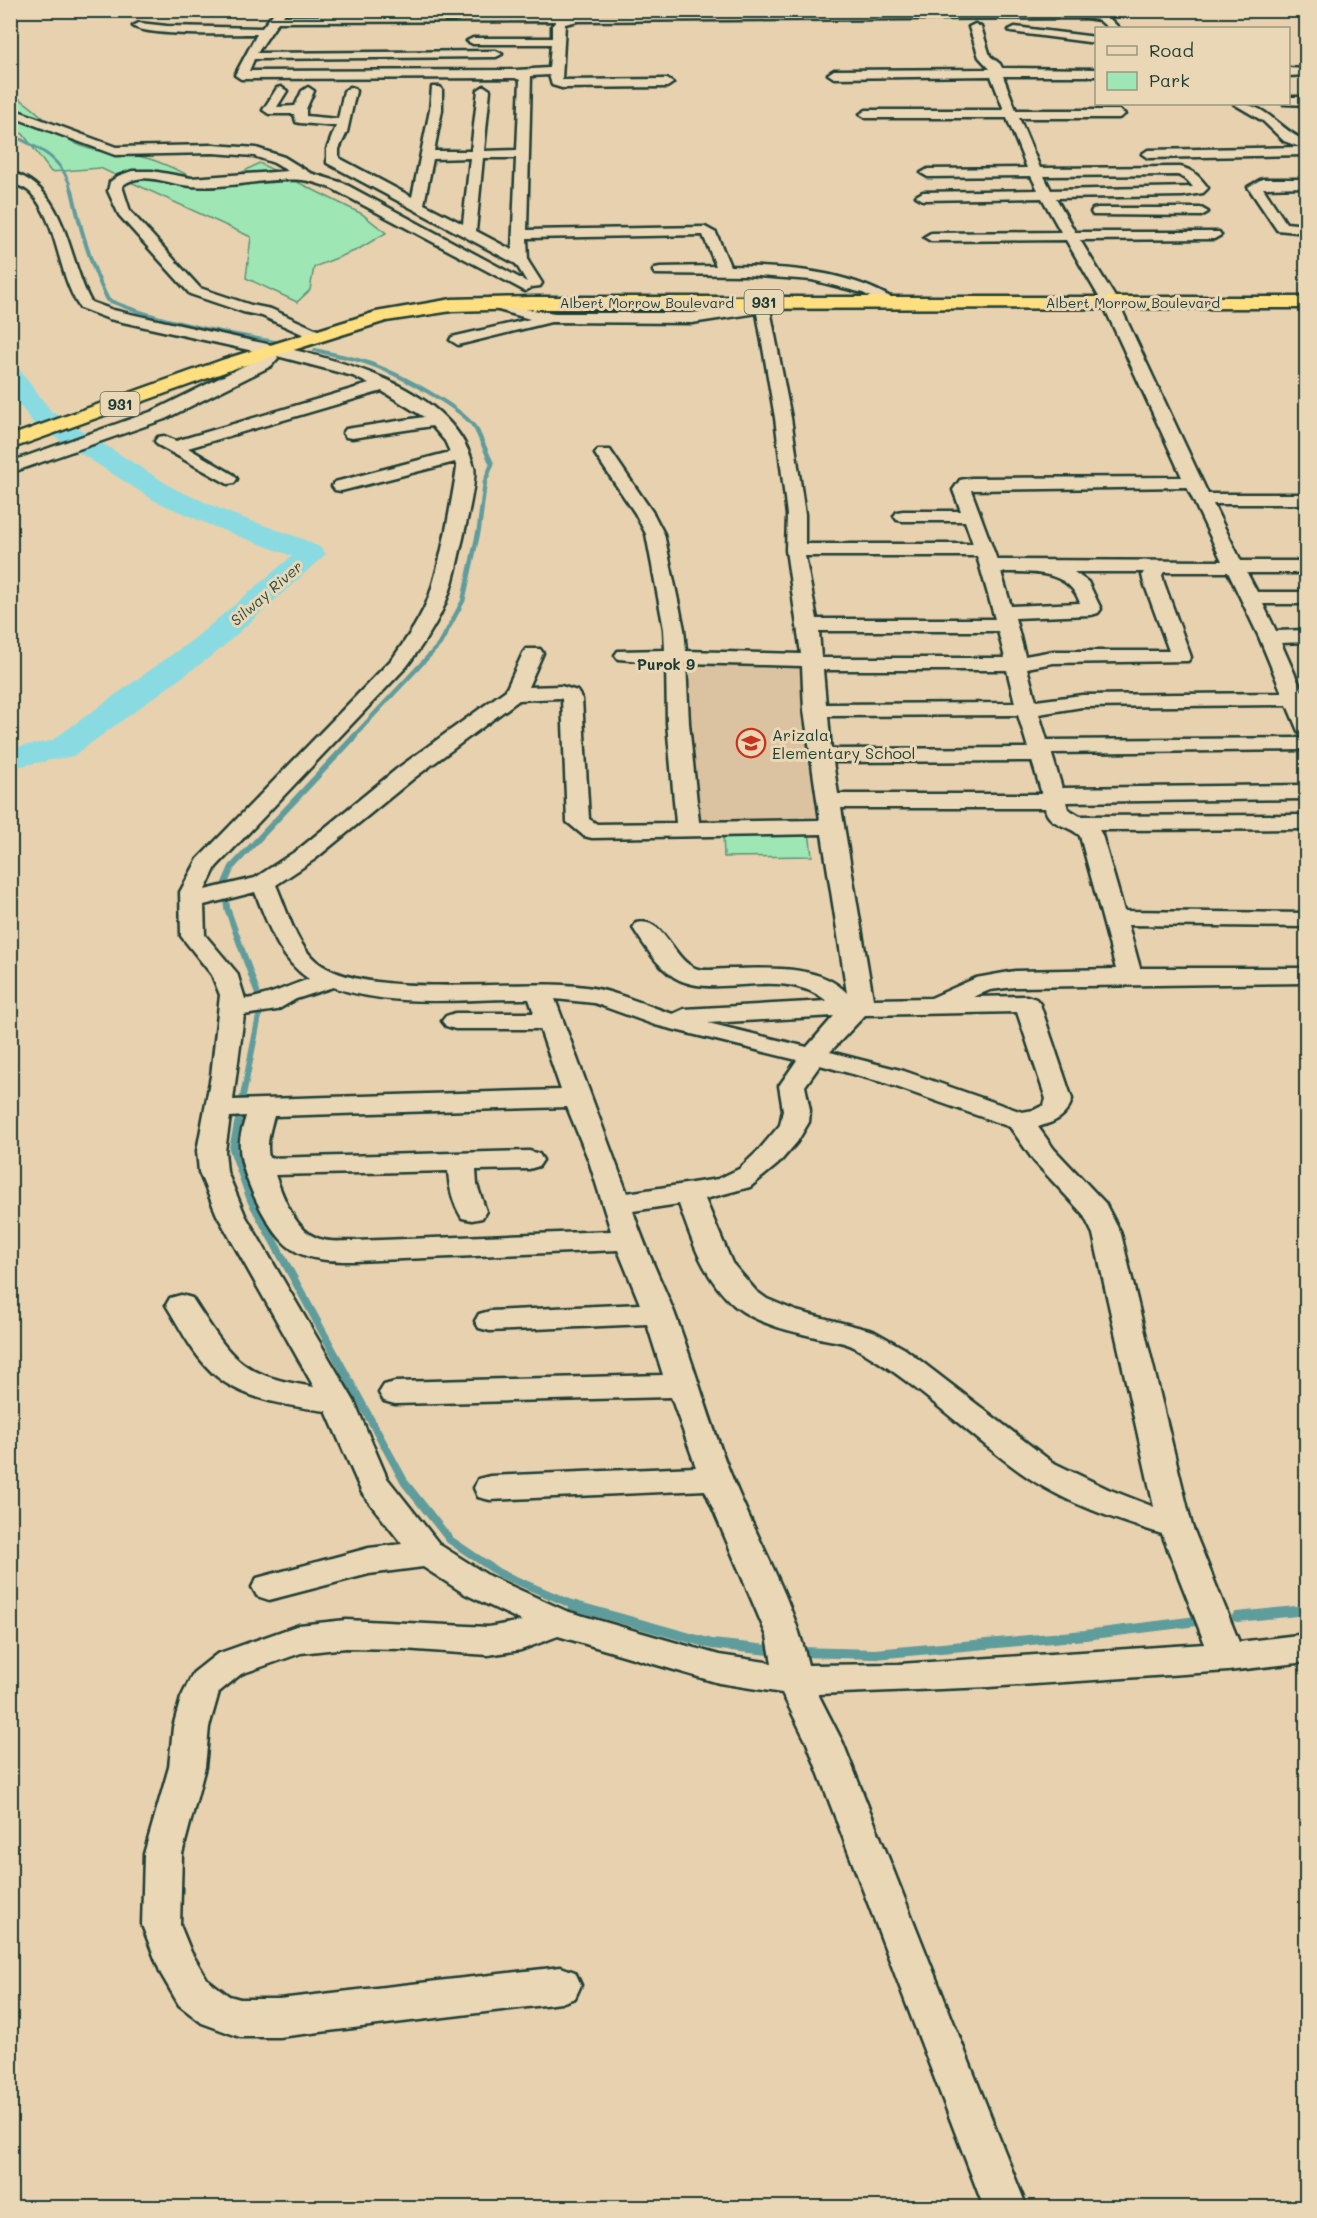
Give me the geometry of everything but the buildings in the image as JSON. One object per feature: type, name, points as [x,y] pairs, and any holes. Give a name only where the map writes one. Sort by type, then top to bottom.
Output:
[{"type":"highway","name":"Albert Morrow Boulevard","points":[[10,443],[229,364],[383,316],[417,309],[489,303],[763,305],[889,302],[1306,303]]},
{"type":"street","points":[[463,41],[498,41],[556,28],[578,18],[1080,15],[1104,18],[1112,27]]},
{"type":"street","points":[[823,16],[853,22],[934,22],[990,27]]},
{"type":"street","points":[[144,23],[167,29],[556,28]]},
{"type":"street","points":[[975,27],[988,62]]},
{"type":"street","points":[[233,43],[269,28]]},
{"type":"street","points":[[249,88],[237,82],[269,28]]},
{"type":"street","points":[[470,30],[556,28]]},
{"type":"street","points":[[556,28],[556,82],[562,84],[667,83]]},
{"type":"street","points":[[1006,29],[1095,40]]},
{"type":"street","points":[[492,74],[498,41]]},
{"type":"street","points":[[252,56],[496,54]]},
{"type":"street","points":[[973,58],[996,66],[995,87],[1012,105],[1032,154],[1036,172],[1047,194],[1062,212],[1070,236],[1110,302],[1234,566],[1301,699],[1306,726]]},
{"type":"street","points":[[241,75],[492,74],[523,81],[555,71]]},
{"type":"street","points":[[834,74],[1095,72]]},
{"type":"street","points":[[1290,72],[1306,72]]},
{"type":"street","points":[[318,336],[266,312],[248,309],[195,291],[124,212],[115,190],[119,181],[142,175],[199,182],[259,177],[306,177],[338,186],[530,285],[521,261],[523,81]]},
{"type":"street","points":[[417,206],[436,110],[436,90]]},
{"type":"street","points":[[466,228],[477,155],[483,90]]},
{"type":"street","points":[[264,91],[313,91],[300,110],[300,119],[343,123]]},
{"type":"street","points":[[281,91],[269,110],[286,112],[300,110]]},
{"type":"street","points":[[350,91],[343,123],[333,149],[332,160],[417,206],[466,228],[521,261]]},
{"type":"street","points":[[1290,101],[1306,101]]},
{"type":"street","points":[[866,114],[1012,105],[1119,114]]},
{"type":"street","points":[[1242,105],[1267,118],[1288,138],[1306,144]]},
{"type":"street","points":[[10,112],[115,151],[213,149],[255,152],[279,160],[306,177]]},
{"type":"street","points":[[1129,153],[1306,152]]},
{"type":"street","points":[[1180,171],[1178,159],[1211,153]]},
{"type":"street","points":[[428,155],[523,154]]},
{"type":"street","points":[[922,196],[1183,192],[1201,188],[1192,177],[1180,171],[928,172]]},
{"type":"street","points":[[10,176],[35,189],[50,213],[69,262],[74,285],[85,304],[109,314],[269,352],[340,366],[405,396],[437,420],[453,439],[466,468],[459,520],[439,595],[423,629],[400,662],[206,864],[197,878],[212,896]]},
{"type":"street","points":[[1306,183],[1257,185],[1255,187],[1284,228],[1306,229]]},
{"type":"street","points":[[1263,198],[1285,198]]},
{"type":"street","points":[[1062,212],[1202,212]]},
{"type":"street","points":[[1273,214],[1295,214]]},
{"type":"street","points":[[521,234],[705,231],[709,233],[725,271]]},
{"type":"street","points":[[931,237],[1214,235]]},
{"type":"street","points":[[660,271],[725,271],[826,277],[866,289],[889,302]]},
{"type":"street","points":[[489,303],[523,313],[555,318],[692,318],[763,305],[783,418],[794,505],[795,550],[808,625],[815,710],[830,801],[855,1007],[819,1047],[792,1086],[797,1115],[795,1120],[771,1155],[756,1171],[741,1182],[722,1188],[616,1204]]},
{"type":"street","points":[[458,340],[555,318]]},
{"type":"street","points":[[16,466],[142,422],[265,363],[270,358],[269,352]]},
{"type":"street","points":[[173,447],[383,385]]},
{"type":"street","points":[[352,433],[437,420]]},
{"type":"street","points":[[142,422],[153,426],[152,433],[173,447],[228,479]]},
{"type":"street","points":[[604,454],[644,513],[655,534],[674,629],[678,723],[688,830]]},
{"type":"street","points":[[340,486],[461,455]]},
{"type":"street","points":[[1130,976],[1116,918],[1091,835],[1084,828],[1071,823],[1057,813],[1041,751],[1027,709],[1005,619],[973,516],[962,490],[966,484],[971,483],[1198,490],[1306,499]]},
{"type":"street","points":[[903,516],[973,516]]},
{"type":"street","points":[[795,550],[987,558],[1046,567],[1306,567]]},
{"type":"street","points":[[808,625],[1005,619],[1091,609],[1086,590],[1080,583],[1046,567]]},
{"type":"street","points":[[626,656],[811,662],[1015,664],[1053,657],[1181,657],[1152,575],[1158,567]]},
{"type":"street","points":[[1086,590],[1103,580],[1129,572],[1158,567]]},
{"type":"street","points":[[1250,598],[1306,598]]},
{"type":"street","points":[[1269,637],[1306,636]]},
{"type":"street","points":[[212,896],[263,883],[307,854],[406,773],[514,694],[524,676],[532,653]]},
{"type":"street","points":[[514,694],[561,692],[570,695],[578,822],[592,831],[833,827]]},
{"type":"street","points":[[815,710],[1027,709],[1071,701],[1301,699]]},
{"type":"street","points":[[821,756],[1306,744]]},
{"type":"street","points":[[830,801],[1306,792]]},
{"type":"street","points":[[1071,823],[1306,822]]},
{"type":"street","points":[[263,883],[299,957],[309,968],[333,979],[384,990],[539,990],[595,996],[659,1019],[777,1048],[819,1047],[853,1066],[1020,1122],[1049,1114],[1055,1110],[1059,1099],[1027,1004],[855,1007],[659,1019]]},
{"type":"street","points":[[212,896],[193,936],[224,973],[233,995],[251,1007]]},
{"type":"street","points":[[1116,918],[1306,920]]},
{"type":"street","points":[[645,928],[685,973],[708,977],[807,980],[827,988],[855,1007]]},
{"type":"street","points":[[932,1006],[984,983],[1046,976],[1306,976]]},
{"type":"street","points":[[333,979],[251,1007],[224,1076],[221,1109],[211,1151],[213,1172],[231,1215],[338,1401],[373,1484],[428,1554],[477,1585],[556,1622],[719,1669],[789,1661],[899,1678],[1220,1637],[1306,1648]]},
{"type":"street","points":[[539,990],[577,1098],[603,1161],[628,1240],[659,1313],[682,1386],[716,1478],[789,1661],[825,1743],[1006,2208]]},
{"type":"street","points":[[455,1022],[550,1021]]},
{"type":"street","points":[[221,1109],[577,1098]]},
{"type":"street","points":[[257,1109],[253,1149],[258,1167],[282,1222],[302,1243],[317,1249],[355,1251],[628,1240]]},
{"type":"street","points":[[1020,1122],[1044,1155],[1095,1210],[1107,1234],[1175,1526],[1220,1637]]},
{"type":"street","points":[[258,1167],[529,1160]]},
{"type":"street","points":[[462,1163],[463,1185],[472,1211]]},
{"type":"street","points":[[689,1193],[710,1249],[728,1278],[745,1298],[775,1313],[862,1338],[876,1345],[1041,1470],[1096,1498],[1175,1526]]},
{"type":"street","points":[[181,1305],[210,1349],[224,1365],[247,1381],[299,1396],[338,1401]]},
{"type":"street","points":[[490,1321],[659,1313]]},
{"type":"street","points":[[395,1393],[682,1386]]},
{"type":"street","points":[[490,1488],[716,1478]]},
{"type":"street","points":[[269,1587],[369,1561],[428,1554]]},
{"type":"street","points":[[556,1622],[521,1636],[488,1641],[346,1634],[299,1639],[229,1664],[206,1683],[194,1717],[187,1767],[163,1854],[160,1924],[175,1961],[193,1992],[216,2010],[240,2018],[279,2018],[561,1985]]},
{"type":"shaded area","name":"Arizala Elementary School","points":[[680,663],[804,663],[827,823],[695,825]]},
{"type":"green space","points":[[10,95],[24,102],[73,142],[83,146],[155,161],[214,188],[259,163],[362,214],[386,233],[357,250],[314,267],[310,290],[297,302],[246,278],[251,237],[100,168],[51,172],[23,134],[11,130]]},
{"type":"green space","points":[[809,831],[812,856],[724,857],[723,832]]},
{"type":"waterway","points":[[10,134],[57,162],[72,192]]},
{"type":"waterway","points":[[72,190],[86,246],[108,300],[169,320],[275,342]]},
{"type":"waterway","points":[[315,350],[365,362],[410,382],[460,413],[478,433]]},
{"type":"waterway","name":"Silway River","points":[[10,374],[42,417],[165,495],[222,520],[293,545],[311,554],[206,645],[61,749],[10,758]]},
{"type":"waterway","points":[[353,737],[440,644],[463,601],[479,529],[485,482],[492,464],[478,433]]},
{"type":"waterway","points":[[238,1121],[259,1016],[260,1000],[227,908],[225,883],[232,867],[355,736]]},
{"type":"waterway","points":[[239,1120],[233,1149],[251,1200],[405,1483],[450,1540],[499,1573],[576,1606]]},
{"type":"waterway","points":[[572,1605],[712,1644],[778,1651]]},
{"type":"waterway","points":[[1237,1617],[1306,1610]]},
{"type":"waterway","points":[[798,1652],[875,1654],[1085,1635],[1205,1620]]},
{"type":"place","name":"Arizala Elementary School","points":[[751,743]]},
{"type":"district","name":"Purok 9","points":[[666,664]]}]
